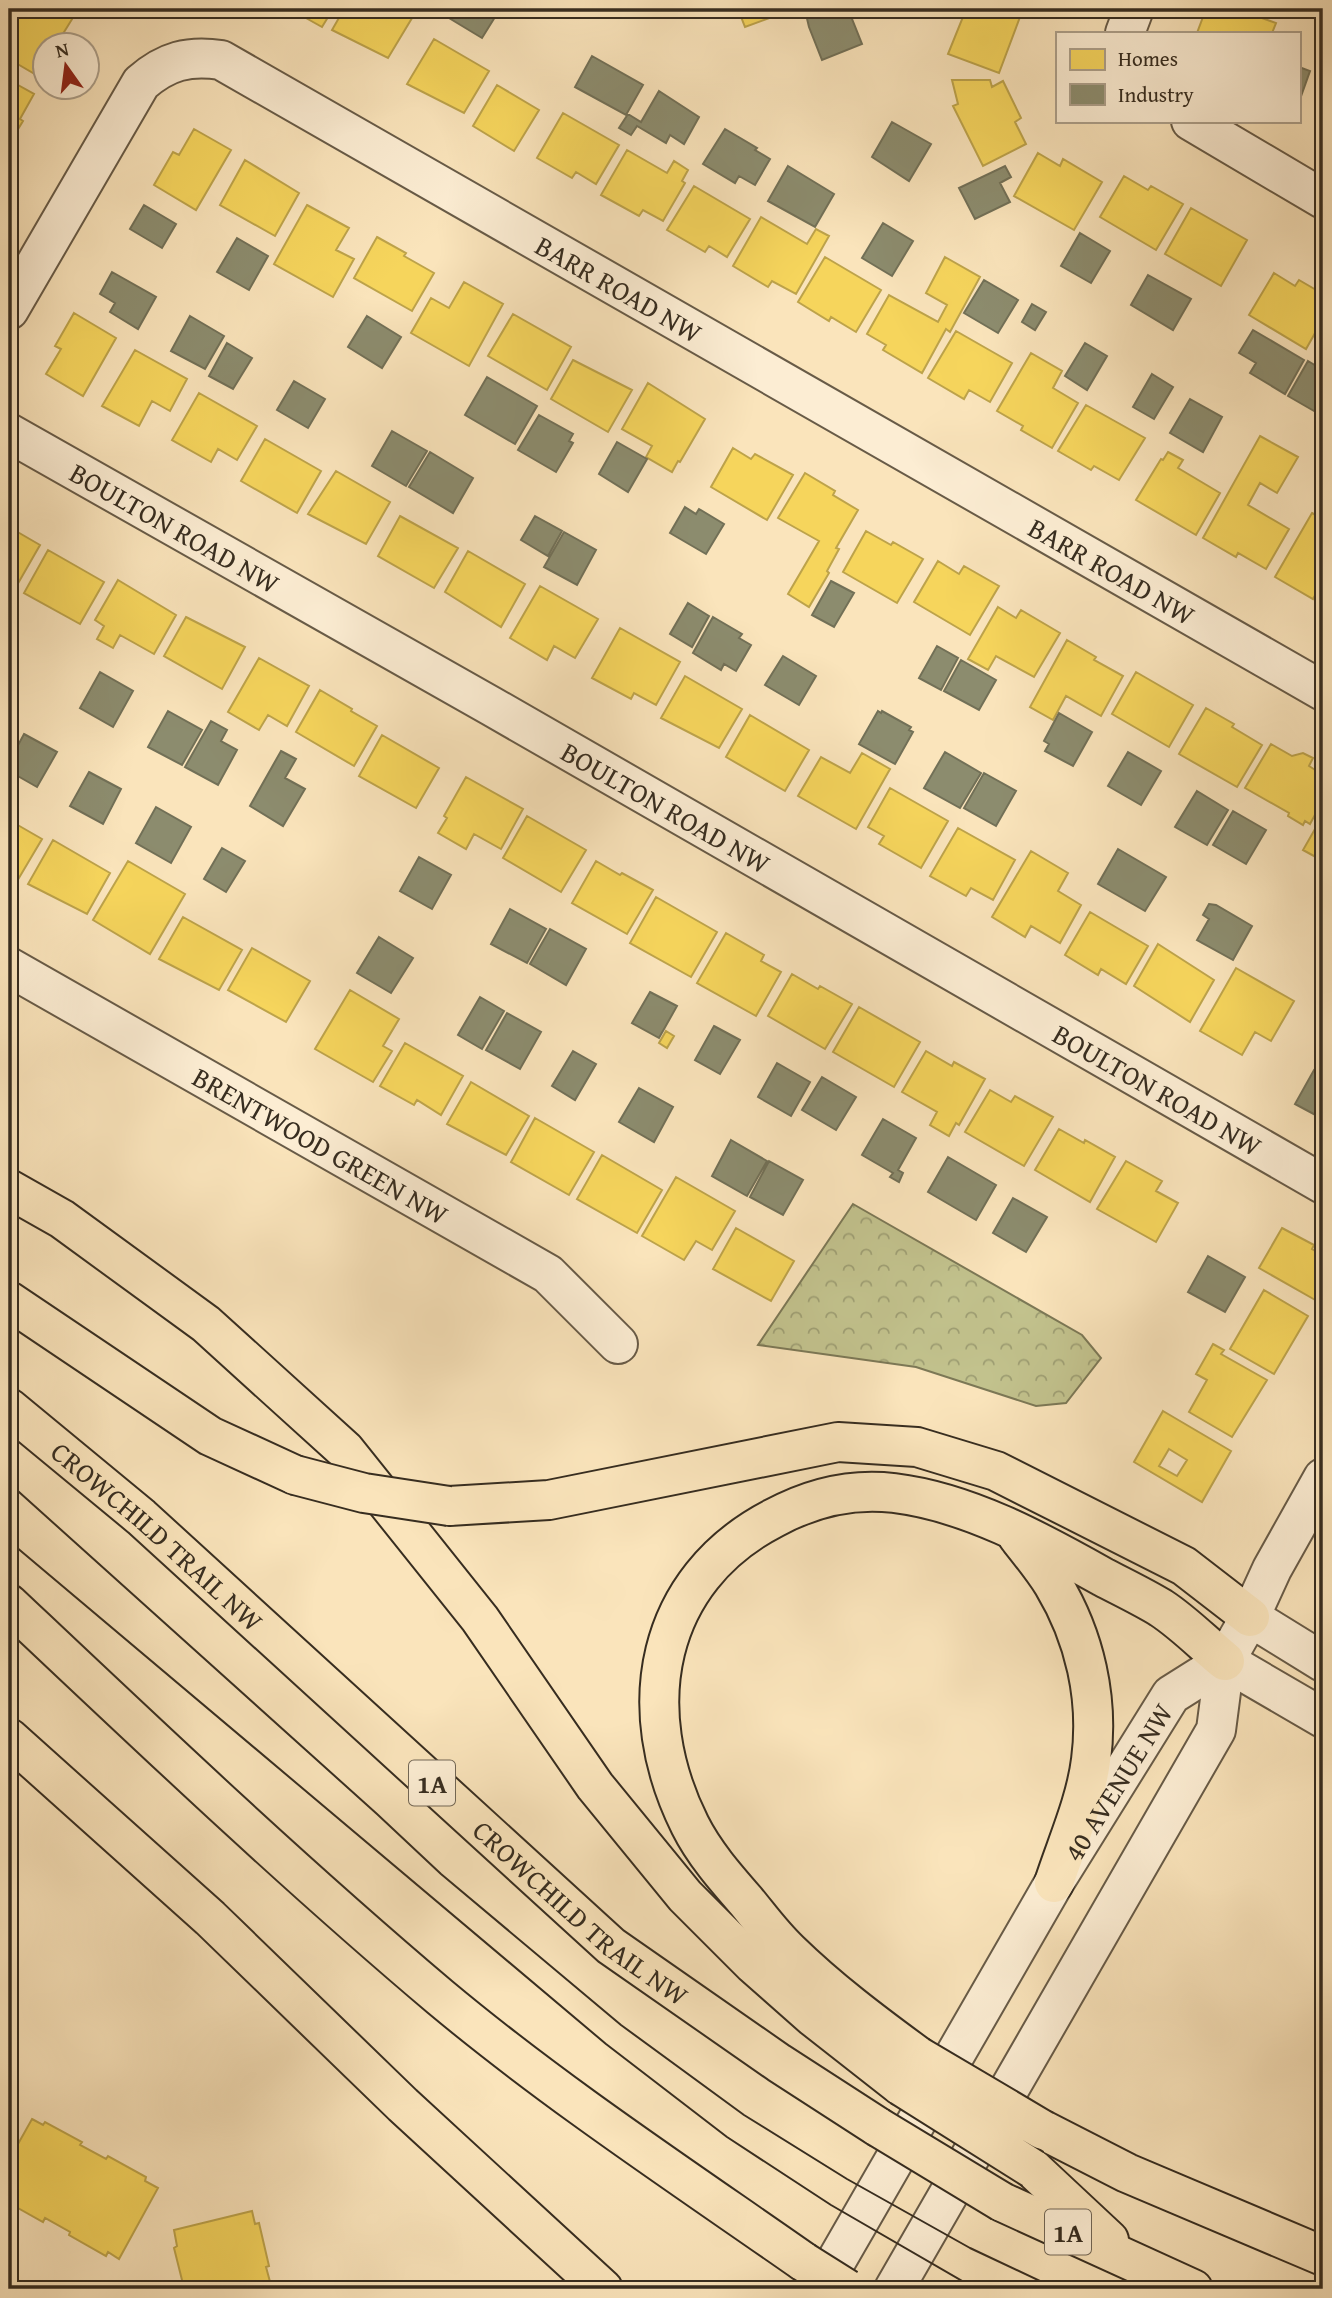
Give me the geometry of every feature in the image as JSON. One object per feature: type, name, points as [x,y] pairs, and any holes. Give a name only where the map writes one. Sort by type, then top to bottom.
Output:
[{"type":"highway","points":[[9,1189],[62,1219],[206,1324],[345,1450],[481,1619],[595,1786],[685,1896],[813,2017],[910,2071],[1043,2130],[1127,2173],[1323,2256]]},
{"type":"highway","points":[[9,1301],[210,1436],[295,1475],[365,1493],[449,1506],[549,1500],[838,1442],[917,1447],[996,1471],[1184,1566],[1250,1617]]},
{"type":"highway","name":"CROWCHILD TRAIL NW","points":[[9,1408],[141,1517],[611,1946],[779,2063],[1002,2202],[1193,2289]]},
{"type":"highway","points":[[1133,2263],[1033,2169],[910,2071],[858,2012],[788,1950],[707,1854],[691,1828],[668,1771],[659,1710],[662,1658],[676,1617],[686,1598],[711,1564],[726,1549],[761,1524],[803,1504],[848,1493],[895,1493],[956,1508],[1080,1563],[1162,1609],[1225,1661]]},
{"type":"highway","points":[[1015,1532],[1052,1583],[1069,1615],[1089,1675],[1093,1716],[1091,1760],[1054,1883]]},
{"type":"highway","points":[[9,1604],[198,1783],[441,1997],[592,2115],[812,2275],[847,2289]]},
{"type":"highway","points":[[9,1738],[210,1918],[403,2105],[603,2289]]},
{"type":"street","points":[[1125,32],[1134,9]]},
{"type":"street","name":"BARR ROAD NW","points":[[9,310],[141,83],[155,70],[169,63],[203,57],[221,60],[1323,691]]},
{"type":"street","points":[[1193,122],[1323,199]]},
{"type":"street","name":"BOULTON ROAD NW","points":[[9,433],[491,706],[1323,1184]]},
{"type":"street","name":"BRENTWOOD GREEN NW","points":[[9,967],[548,1274],[618,1344]]},
{"type":"street","points":[[1323,1478],[1225,1661],[1323,1718]]},
{"type":"street","points":[[1250,1617],[1323,1662]]},
{"type":"street","name":"40 AVENUE NW","points":[[812,2275],[1171,1695],[1225,1661]]},
{"type":"street","name":"40 AVENUE NW","points":[[894,2289],[1216,1730],[1225,1661]]},
{"type":"green space","points":[[853,1204],[1082,1335],[1101,1358],[1066,1403],[1036,1406],[916,1367],[758,1345]]},
{"type":"building: Homes","points":[[21,9],[61,9],[74,16],[64,32],[32,32],[32,72],[9,59],[9,30]]},
{"type":"building: Homes","points":[[290,9],[333,9],[322,27]]},
{"type":"building: Homes","points":[[344,9],[397,9],[412,18],[388,58],[332,30]]},
{"type":"building: Homes","points":[[738,9],[794,9],[745,27]]},
{"type":"building: Homes","points":[[937,9],[1023,9],[999,73],[948,54],[963,17]]},
{"type":"building: Homes","points":[[1206,9],[1237,9],[1276,23],[1272,32],[1197,32]]},
{"type":"building: Homes","points":[[434,39],[489,71],[464,113],[407,84]]},
{"type":"building: Homes","points":[[9,80],[32,93],[32,98],[20,119],[23,121],[9,144]]},
{"type":"building: Homes","points":[[952,80],[990,80],[992,87],[1003,81],[1021,118],[1015,122],[1026,144],[983,166],[953,106],[958,104]]},
{"type":"building: Homes","points":[[497,85],[539,110],[514,151],[473,126]]},
{"type":"building: Homes","points":[[563,113],[619,145],[596,184],[576,172],[572,178],[537,158]]},
{"type":"building: Homes","points":[[194,129],[231,150],[196,210],[154,185],[173,152],[179,155]]},
{"type":"building: Homes","points":[[627,150],[667,173],[674,161],[688,170],[682,181],[685,183],[663,221],[643,210],[639,216],[601,195]]},
{"type":"building: Homes","points":[[1038,153],[1060,166],[1063,159],[1102,182],[1074,230],[1014,196]]},
{"type":"building: Homes","points":[[245,160],[299,193],[275,236],[220,205]]},
{"type":"building: Homes","points":[[1124,176],[1148,190],[1151,186],[1183,204],[1156,250],[1100,217]]},
{"type":"building: Homes","points":[[694,186],[750,219],[727,257],[709,246],[705,252],[667,230]]},
{"type":"building: Homes","points":[[307,205],[349,228],[336,250],[354,259],[333,297],[274,264]]},
{"type":"building: Homes","points":[[1191,208],[1247,240],[1221,286],[1165,254]]},
{"type":"building: Homes","points":[[761,217],[807,244],[816,229],[829,236],[796,294],[772,281],[768,287],[733,266]]},
{"type":"building: Homes","points":[[377,237],[434,273],[412,311],[354,278]]},
{"type":"building: Homes","points":[[825,257],[881,290],[856,332],[831,317],[829,321],[798,302]]},
{"type":"building: Homes","points":[[945,257],[980,277],[950,332],[946,329],[922,373],[883,350],[886,345],[867,334],[889,295],[938,322],[947,305],[926,293]]},
{"type":"building: Homes","points":[[1274,273],[1295,286],[1299,280],[1323,294],[1323,319],[1306,349],[1249,315]]},
{"type":"building: Homes","points":[[464,282],[503,304],[469,366],[411,333],[431,298],[449,308]]},
{"type":"building: Homes","points":[[74,313],[116,338],[83,396],[46,374],[61,349],[55,346]]},
{"type":"building: Homes","points":[[513,314],[571,347],[547,390],[488,356]]},
{"type":"building: Homes","points":[[956,331],[1012,363],[990,402],[969,390],[964,399],[928,378]]},
{"type":"building: Homes","points":[[135,350],[187,379],[170,411],[152,401],[139,426],[102,406]]},
{"type":"building: Homes","points":[[1031,353],[1062,371],[1053,388],[1078,403],[1052,448],[1021,430],[1023,426],[997,411]]},
{"type":"building: Homes","points":[[573,360],[632,390],[608,432],[551,399]]},
{"type":"building: Homes","points":[[648,383],[705,419],[672,472],[646,457],[652,446],[622,429]]},
{"type":"building: Homes","points":[[199,393],[257,426],[237,460],[218,449],[211,462],[172,440]]},
{"type":"building: Homes","points":[[1086,405],[1145,438],[1119,480],[1094,466],[1091,470],[1058,451]]},
{"type":"building: Homes","points":[[1260,436],[1298,457],[1277,493],[1260,483],[1248,505],[1289,529],[1266,569],[1238,553],[1236,557],[1203,538]]},
{"type":"building: Homes","points":[[265,439],[321,471],[297,513],[241,481]]},
{"type":"building: Homes","points":[[733,448],[751,459],[755,454],[793,475],[767,520],[711,487]]},
{"type":"building: Homes","points":[[1168,452],[1183,460],[1178,468],[1220,493],[1196,535],[1136,500]]},
{"type":"building: Homes","points":[[336,471],[390,502],[366,544],[308,514]]},
{"type":"building: Homes","points":[[805,473],[835,491],[833,495],[858,510],[836,548],[839,549],[827,571],[829,573],[809,607],[788,594],[819,541],[778,518]]},
{"type":"building: Homes","points":[[1312,513],[1323,519],[1323,581],[1313,599],[1275,577]]},
{"type":"building: Homes","points":[[400,516],[458,548],[434,588],[378,556]]},
{"type":"building: Homes","points":[[9,527],[40,545],[16,587],[9,583]]},
{"type":"building: Homes","points":[[866,531],[923,559],[897,603],[843,572]]},
{"type":"building: Homes","points":[[48,550],[104,582],[80,624],[24,593]]},
{"type":"building: Homes","points":[[468,551],[525,584],[501,627],[445,592]]},
{"type":"building: Homes","points":[[938,561],[959,574],[964,566],[999,586],[970,635],[914,602]]},
{"type":"building: Homes","points":[[118,580],[176,615],[154,654],[120,635],[113,648],[97,639],[104,626],[95,620]]},
{"type":"building: Homes","points":[[540,586],[598,619],[575,658],[554,646],[547,660],[510,638]]},
{"type":"building: Homes","points":[[998,607],[1016,618],[1021,610],[1060,633],[1034,677],[996,656],[988,670],[968,659]]},
{"type":"building: Homes","points":[[186,617],[245,647],[222,689],[164,656]]},
{"type":"building: Homes","points":[[620,628],[680,662],[656,705],[634,693],[631,699],[592,678]]},
{"type":"building: Homes","points":[[1067,640],[1096,657],[1094,660],[1123,676],[1101,716],[1066,696],[1053,720],[1030,707]]},
{"type":"building: Homes","points":[[259,658],[309,686],[287,726],[268,715],[259,730],[228,712]]},
{"type":"building: Homes","points":[[1136,672],[1193,705],[1169,747],[1112,714]]},
{"type":"building: Homes","points":[[685,676],[742,709],[719,748],[661,718]]},
{"type":"building: Homes","points":[[320,690],[377,726],[354,766],[296,732]]},
{"type":"building: Homes","points":[[1206,708],[1262,745],[1237,787],[1179,754]]},
{"type":"building: Homes","points":[[750,715],[809,750],[785,791],[726,757]]},
{"type":"building: Homes","points":[[382,735],[439,768],[416,808],[359,776]]},
{"type":"building: Homes","points":[[1271,744],[1292,756],[1303,753],[1313,758],[1309,766],[1323,775],[1323,800],[1310,824],[1305,821],[1303,825],[1288,816],[1289,813],[1245,788]]},
{"type":"building: Homes","points":[[862,753],[890,769],[856,829],[798,796],[821,757],[850,773]]},
{"type":"building: Homes","points":[[466,777],[523,809],[501,849],[474,834],[466,849],[438,833],[447,818],[444,816]]},
{"type":"building: Homes","points":[[890,788],[948,821],[921,868],[879,844],[884,836],[868,827]]},
{"type":"building: Homes","points":[[1323,815],[1323,861],[1303,850]]},
{"type":"building: Homes","points":[[527,816],[586,850],[561,892],[503,858]]},
{"type":"building: Homes","points":[[9,820],[42,839],[16,883],[9,879]]},
{"type":"building: Homes","points":[[958,828],[1015,860],[993,900],[971,888],[966,896],[930,876]]},
{"type":"building: Homes","points":[[53,840],[110,873],[87,914],[28,884]]},
{"type":"building: Homes","points":[[1031,851],[1068,873],[1058,891],[1081,905],[1060,943],[1031,926],[1025,937],[992,917]]},
{"type":"building: Homes","points":[[128,861],[185,894],[150,954],[93,920]]},
{"type":"building: Homes","points":[[596,861],[653,890],[627,934],[572,903]]},
{"type":"building: Homes","points":[[656,897],[717,932],[691,977],[630,943]]},
{"type":"building: Homes","points":[[1090,912],[1148,946],[1126,984],[1101,969],[1098,975],[1065,955]]},
{"type":"building: Homes","points":[[183,917],[242,950],[219,990],[159,959]]},
{"type":"building: Homes","points":[[726,933],[764,955],[761,961],[781,972],[756,1016],[697,983]]},
{"type":"building: Homes","points":[[1158,944],[1214,980],[1190,1022],[1134,986]]},
{"type":"building: Homes","points":[[252,948],[310,981],[286,1022],[228,990]]},
{"type":"building: Homes","points":[[1236,968],[1294,1001],[1271,1041],[1255,1032],[1242,1055],[1200,1031]]},
{"type":"building: Homes","points":[[792,974],[852,1004],[825,1049],[768,1016]]},
{"type":"building: Homes","points":[[350,990],[399,1019],[383,1046],[392,1051],[373,1082],[315,1049]]},
{"type":"building: Homes","points":[[859,1007],[920,1042],[894,1087],[833,1052]]},
{"type":"building: Homes","points":[[666,1031],[674,1036],[667,1048],[659,1043]]},
{"type":"building: Homes","points":[[405,1043],[463,1076],[441,1115],[417,1100],[414,1105],[380,1086]]},
{"type":"building: Homes","points":[[926,1051],[952,1066],[954,1062],[985,1079],[959,1125],[956,1123],[949,1136],[930,1125],[937,1112],[902,1092]]},
{"type":"building: Homes","points":[[471,1082],[529,1116],[506,1155],[447,1124]]},
{"type":"building: Homes","points":[[990,1090],[1011,1102],[1015,1096],[1053,1117],[1024,1166],[965,1132]]},
{"type":"building: Homes","points":[[535,1118],[594,1152],[569,1195],[511,1162]]},
{"type":"building: Homes","points":[[1059,1129],[1115,1157],[1090,1202],[1035,1170]]},
{"type":"building: Homes","points":[[602,1155],[662,1190],[637,1233],[577,1199]]},
{"type":"building: Homes","points":[[1126,1161],[1162,1181],[1156,1191],[1178,1203],[1156,1242],[1097,1209]]},
{"type":"building: Homes","points":[[676,1177],[735,1211],[712,1250],[696,1241],[684,1260],[642,1236]]},
{"type":"building: Homes","points":[[736,1228],[794,1261],[771,1301],[713,1269]]},
{"type":"building: Homes","points":[[1282,1228],[1314,1245],[1312,1249],[1323,1255],[1323,1290],[1317,1301],[1259,1268]]},
{"type":"building: Homes","points":[[1264,1290],[1308,1316],[1274,1374],[1230,1349]]},
{"type":"building: Homes","points":[[1213,1344],[1224,1350],[1221,1354],[1267,1380],[1232,1437],[1189,1412],[1207,1380],[1196,1374]]},
{"type":"building: Homes","points":[[1163,1411],[1231,1451],[1202,1502],[1134,1462]],"holes":[[[1169,1449],[1187,1460],[1177,1476],[1159,1466]]]},
{"type":"building: Homes","points":[[32,2119],[43,2125],[45,2122],[82,2142],[80,2145],[106,2159],[108,2156],[146,2177],[145,2181],[158,2188],[119,2259],[108,2252],[106,2256],[45,2218],[43,2222],[9,2203],[9,2160]]},
{"type":"building: Homes","points":[[252,2211],[255,2224],[259,2223],[272,2289],[184,2288],[174,2248],[177,2246],[174,2230]]},
{"type":"building: Industry","points":[[448,9],[500,9],[482,38],[444,15]]},
{"type":"building: Industry","points":[[807,9],[848,9],[862,44],[822,60],[809,27]]},
{"type":"building: Industry","points":[[592,56],[643,85],[626,115],[575,87]]},
{"type":"building: Industry","points":[[1300,67],[1310,71],[1300,99]]},
{"type":"building: Industry","points":[[659,91],[699,117],[684,144],[670,135],[666,143],[637,126],[631,135],[619,128],[628,114],[641,122]]},
{"type":"building: Industry","points":[[892,122],[931,144],[909,181],[872,157]]},
{"type":"building: Industry","points":[[725,129],[770,159],[755,185],[739,176],[735,183],[703,164]]},
{"type":"building: Industry","points":[[788,166],[834,194],[815,227],[768,201]]},
{"type":"building: Industry","points":[[1005,166],[1011,177],[1000,183],[1010,202],[975,219],[959,188]]},
{"type":"building: Industry","points":[[144,205],[176,224],[162,248],[130,229]]},
{"type":"building: Industry","points":[[883,223],[913,241],[892,276],[862,258]]},
{"type":"building: Industry","points":[[1080,233],[1110,251],[1091,283],[1061,266]]},
{"type":"building: Industry","points":[[237,238],[268,256],[249,290],[217,272]]},
{"type":"building: Industry","points":[[112,272],[156,297],[138,329],[110,312],[115,303],[100,294]]},
{"type":"building: Industry","points":[[1148,275],[1191,299],[1173,330],[1131,305]]},
{"type":"building: Industry","points":[[984,280],[1018,300],[998,333],[964,313]]},
{"type":"building: Industry","points":[[1032,304],[1046,312],[1035,330],[1022,322]]},
{"type":"building: Industry","points":[[190,316],[224,336],[205,369],[171,351]]},
{"type":"building: Industry","points":[[367,316],[401,337],[382,368],[348,347]]},
{"type":"building: Industry","points":[[1253,330],[1304,360],[1285,394],[1250,373],[1256,363],[1239,353]]},
{"type":"building: Industry","points":[[227,343],[252,358],[233,389],[209,376]]},
{"type":"building: Industry","points":[[1085,343],[1107,356],[1087,390],[1065,376]]},
{"type":"building: Industry","points":[[1308,361],[1323,370],[1321,415],[1288,396]]},
{"type":"building: Industry","points":[[1152,374],[1173,387],[1154,419],[1133,407]]},
{"type":"building: Industry","points":[[487,377],[537,406],[515,444],[465,415]]},
{"type":"building: Industry","points":[[294,381],[325,399],[308,428],[277,410]]},
{"type":"building: Industry","points":[[1190,399],[1222,417],[1203,452],[1170,433]]},
{"type":"building: Industry","points":[[539,415],[573,434],[569,441],[573,443],[556,472],[518,450]]},
{"type":"building: Industry","points":[[392,431],[427,451],[406,486],[372,466]]},
{"type":"building: Industry","points":[[617,442],[647,459],[628,492],[599,474]]},
{"type":"building: Industry","points":[[430,452],[473,478],[453,513],[409,487]]},
{"type":"building: Industry","points":[[685,507],[696,514],[699,509],[724,524],[706,554],[670,533]]},
{"type":"building: Industry","points":[[535,516],[562,531],[548,556],[521,540]]},
{"type":"building: Industry","points":[[564,532],[596,550],[577,585],[544,567]]},
{"type":"building: Industry","points":[[831,581],[854,593],[834,627],[812,615]]},
{"type":"building: Industry","points":[[688,603],[709,616],[692,647],[670,634]]},
{"type":"building: Industry","points":[[713,617],[742,634],[739,638],[751,645],[736,671],[724,664],[721,670],[693,653]]},
{"type":"building: Industry","points":[[937,646],[958,658],[941,690],[919,678]]},
{"type":"building: Industry","points":[[783,656],[816,676],[799,705],[765,685]]},
{"type":"building: Industry","points":[[961,660],[996,680],[979,710],[944,691]]},
{"type":"building: Industry","points":[[100,672],[133,691],[113,727],[80,708]]},
{"type":"building: Industry","points":[[168,711],[202,730],[182,765],[148,747]]},
{"type":"building: Industry","points":[[878,711],[911,727],[909,730],[913,732],[895,764],[859,744]]},
{"type":"building: Industry","points":[[1059,713],[1092,732],[1073,766],[1045,751],[1049,744],[1044,741]]},
{"type":"building: Industry","points":[[211,721],[227,730],[221,741],[237,750],[218,785],[185,767]]},
{"type":"building: Industry","points":[[24,734],[57,752],[37,787],[9,771],[9,762]]},
{"type":"building: Industry","points":[[281,751],[296,759],[285,778],[305,789],[283,826],[250,806]]},
{"type":"building: Industry","points":[[945,752],[981,773],[960,808],[924,788]]},
{"type":"building: Industry","points":[[1128,752],[1161,771],[1141,805],[1108,786]]},
{"type":"building: Industry","points":[[89,772],[121,789],[103,824],[70,806]]},
{"type":"building: Industry","points":[[984,773],[1016,791],[996,826],[964,808]]},
{"type":"building: Industry","points":[[1197,791],[1228,810],[1207,845],[1175,827]]},
{"type":"building: Industry","points":[[156,807],[191,827],[171,863],[136,843]]},
{"type":"building: Industry","points":[[1233,811],[1266,830],[1246,864],[1213,845]]},
{"type":"building: Industry","points":[[222,848],[245,861],[226,892],[204,879]]},
{"type":"building: Industry","points":[[1118,849],[1166,877],[1145,911],[1098,884]]},
{"type":"building: Industry","points":[[419,857],[451,875],[432,909],[400,891]]},
{"type":"building: Industry","points":[[1209,904],[1216,905],[1252,926],[1233,960],[1197,940],[1209,919],[1203,915]]},
{"type":"building: Industry","points":[[510,909],[546,929],[527,963],[491,944]]},
{"type":"building: Industry","points":[[550,929],[586,949],[566,985],[530,964]]},
{"type":"building: Industry","points":[[379,937],[413,958],[391,993],[357,973]]},
{"type":"building: Industry","points":[[650,992],[677,1006],[659,1038],[632,1023]]},
{"type":"building: Industry","points":[[480,997],[504,1011],[482,1049],[458,1035]]},
{"type":"building: Industry","points":[[507,1013],[541,1032],[520,1069],[486,1050]]},
{"type":"building: Industry","points":[[714,1026],[740,1040],[720,1074],[695,1060]]},
{"type":"building: Industry","points":[[573,1051],[596,1064],[575,1100],[552,1086]]},
{"type":"building: Industry","points":[[777,1063],[810,1082],[791,1116],[758,1097]]},
{"type":"building: Industry","points":[[1314,1070],[1323,1075],[1323,1119],[1295,1104]]},
{"type":"building: Industry","points":[[822,1077],[856,1097],[836,1130],[802,1110]]},
{"type":"building: Industry","points":[[639,1088],[673,1107],[654,1142],[619,1122]]},
{"type":"building: Industry","points":[[883,1119],[916,1138],[898,1170],[903,1173],[899,1182],[890,1177],[893,1173],[862,1155]]},
{"type":"building: Industry","points":[[731,1140],[767,1161],[747,1196],[712,1176]]},
{"type":"building: Industry","points":[[948,1157],[996,1185],[976,1220],[928,1192]]},
{"type":"building: Industry","points":[[769,1161],[803,1180],[783,1215],[750,1197]]},
{"type":"building: Industry","points":[[1013,1198],[1047,1217],[1026,1252],[993,1233]]},
{"type":"building: Industry","points":[[1208,1256],[1245,1277],[1225,1312],[1188,1292]]},
{"type":"tram line","points":[[9,1483],[441,1874],[621,2025],[744,2115],[847,2179],[970,2248],[1057,2289]]},
{"type":"tram line","points":[[9,1541],[606,2044],[727,2137],[831,2205],[976,2289]]}]
